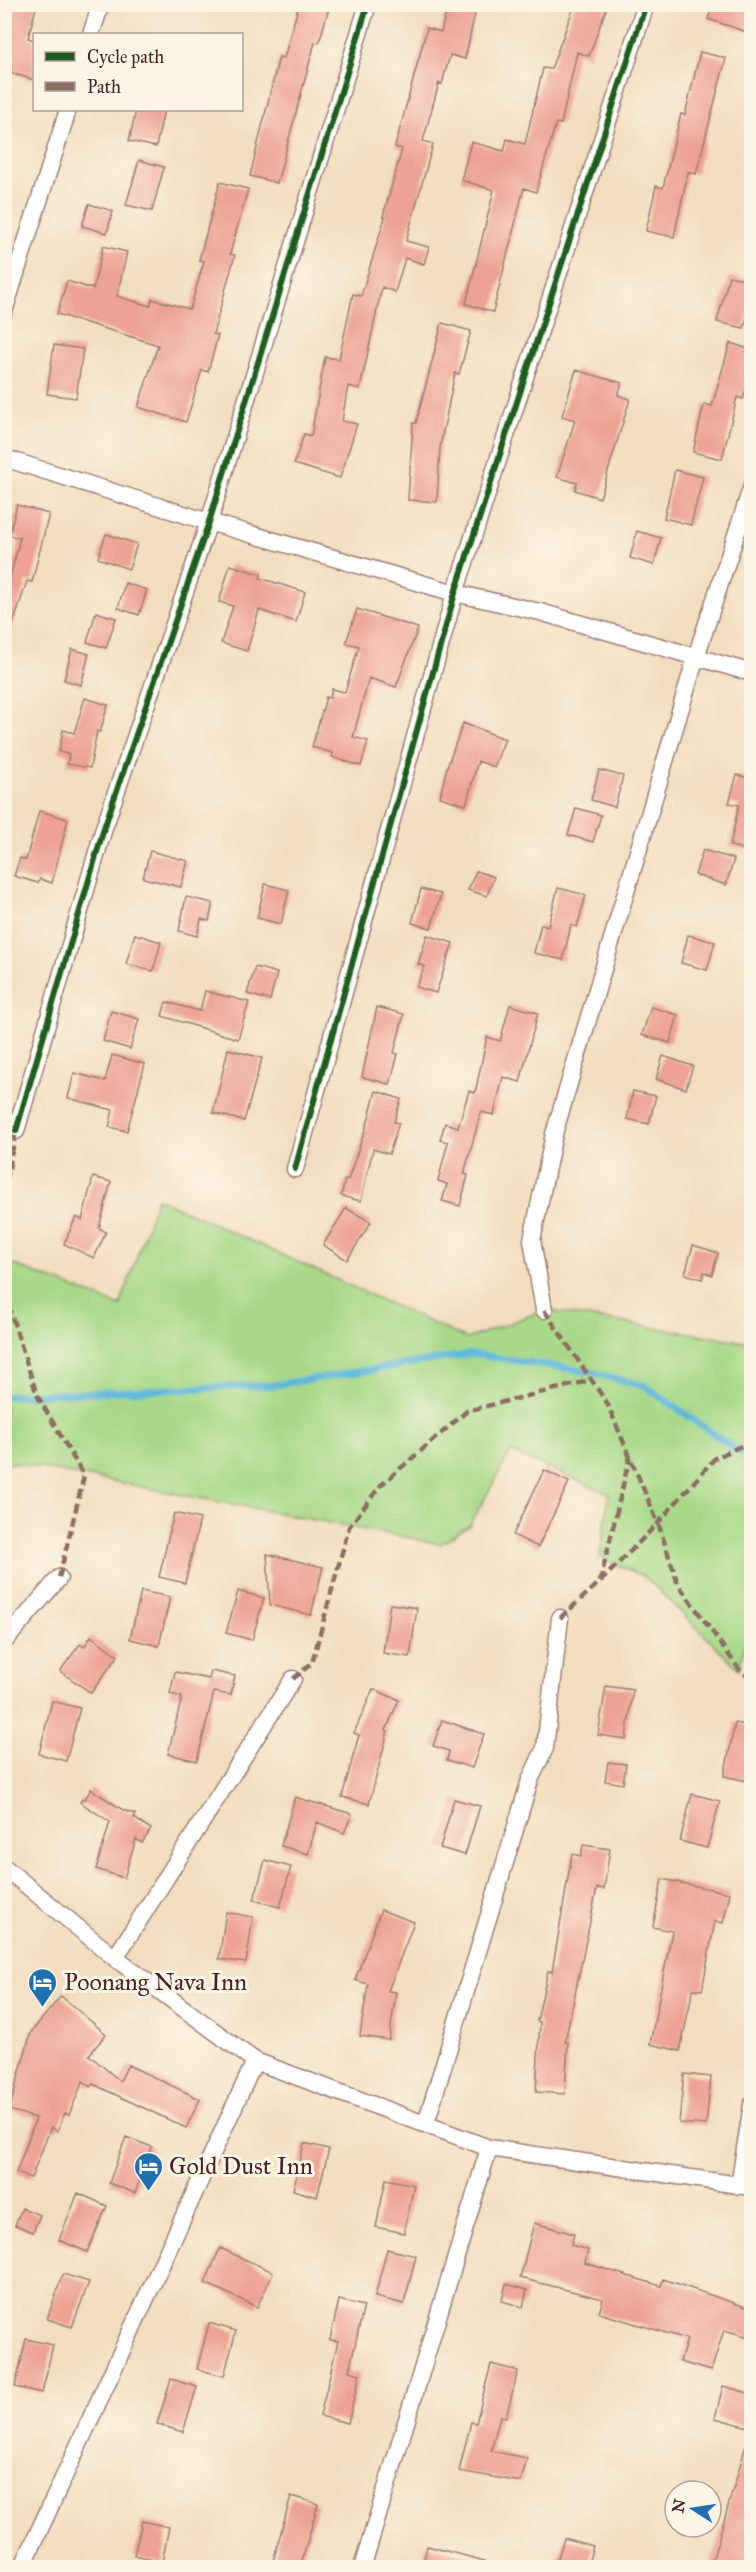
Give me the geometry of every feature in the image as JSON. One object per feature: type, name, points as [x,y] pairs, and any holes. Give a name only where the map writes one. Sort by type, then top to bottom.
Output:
[{"type":"street","points":[[91,33],[101,4]]},
{"type":"street","points":[[16,1131],[104,828],[209,522],[368,4]]},
{"type":"street","points":[[295,1169],[455,593],[646,4]]},
{"type":"street","points":[[4,311],[68,111]]},
{"type":"street","points":[[4,458],[209,522],[455,593],[540,612],[752,673]]},
{"type":"street","points":[[544,1310],[532,1240],[554,1134],[696,657],[752,486]]},
{"type":"street","points":[[4,1642],[59,1578]]},
{"type":"street","points":[[426,2123],[530,1780],[545,1748],[560,1618]]},
{"type":"street","points":[[115,1958],[293,1679]]},
{"type":"street","points":[[4,1867],[115,1958],[255,2061],[489,2148],[746,2187],[752,2105]]},
{"type":"street","points":[[22,2568],[255,2061]]},
{"type":"street","points":[[362,2568],[489,2148]]},
{"type":"green space","points":[[157,1198],[467,1339],[544,1310],[751,1343],[752,1615],[739,1669],[645,1577],[600,1557],[609,1494],[511,1452],[469,1526],[441,1544],[15,1463],[5,1464],[4,1261],[120,1306]]},
{"type":"building","points":[[9,4],[37,4],[28,38],[33,40],[33,80],[4,71],[4,21]]},
{"type":"building","points":[[299,4],[330,4],[319,43],[315,42],[277,183],[250,176],[279,57],[284,58]]},
{"type":"building","points":[[448,4],[477,4],[465,59],[450,55],[442,84],[439,83],[423,141],[433,144],[406,241],[429,247],[424,264],[405,258],[395,292],[382,287],[360,389],[348,386],[342,421],[357,424],[340,478],[294,464],[304,434],[311,436],[325,357],[339,359],[353,294],[361,296],[385,217],[383,216],[402,149],[395,147],[427,28],[441,32]]},
{"type":"building","points":[[575,4],[596,4],[606,9],[589,56],[577,52],[561,124],[556,123],[536,192],[524,188],[493,312],[466,304],[494,190],[461,180],[471,142],[504,151],[507,139],[525,144],[543,68],[551,69]]},
{"type":"building","points":[[713,4],[752,4],[752,19],[747,32],[708,19]]},
{"type":"building","points":[[700,52],[726,58],[696,174],[688,172],[674,237],[646,231],[656,186],[663,188],[681,114],[685,115]]},
{"type":"building","points":[[136,111],[164,111],[156,147],[129,141]]},
{"type":"building","points":[[139,160],[164,167],[152,211],[126,205]]},
{"type":"building","points":[[220,182],[248,189],[230,254],[235,255],[213,334],[218,335],[208,372],[202,370],[186,422],[138,407],[158,345],[57,314],[67,281],[93,289],[103,246],[127,252],[117,296],[150,306],[152,299],[190,309],[204,261],[199,260]]},
{"type":"building","points":[[89,204],[113,211],[107,233],[82,226]]},
{"type":"building","points":[[729,276],[752,281],[752,300],[744,328],[717,322]]},
{"type":"building","points":[[442,323],[471,331],[459,374],[455,373],[440,447],[437,502],[408,500],[413,423],[416,423]]},
{"type":"building","points":[[730,343],[752,350],[752,371],[743,399],[737,397],[722,459],[693,452],[704,404],[712,406]]},
{"type":"building","points":[[54,345],[83,349],[76,398],[47,394]]},
{"type":"building","points":[[576,370],[622,383],[618,395],[630,399],[600,498],[575,490],[577,483],[557,477],[575,420],[562,416]]},
{"type":"building","points":[[675,470],[703,477],[691,525],[664,518]]},
{"type":"building","points":[[17,505],[49,514],[32,582],[27,581],[8,640],[4,640],[4,585],[8,586],[20,538],[9,535]]},
{"type":"building","points":[[637,531],[661,538],[654,565],[630,558]]},
{"type":"building","points":[[106,534],[137,544],[129,569],[98,558]]},
{"type":"building","points":[[230,565],[261,574],[260,578],[305,592],[296,622],[259,610],[247,651],[221,643],[233,606],[219,602]]},
{"type":"building","points":[[125,583],[147,590],[139,615],[118,608]]},
{"type":"building","points":[[357,609],[418,628],[396,687],[369,678],[353,737],[368,741],[361,766],[332,757],[333,753],[312,747],[326,697],[330,698],[332,689],[345,692],[359,646],[346,643]]},
{"type":"building","points":[[96,612],[116,618],[106,648],[87,642]]},
{"type":"building","points":[[72,649],[89,654],[81,685],[64,680]]},
{"type":"building","points":[[85,698],[108,705],[100,732],[97,731],[90,768],[67,764],[69,754],[59,752],[63,730],[74,733]]},
{"type":"building","points":[[463,723],[505,739],[494,767],[478,761],[466,805],[440,797],[446,770]]},
{"type":"building","points":[[599,770],[623,776],[615,807],[591,800]]},
{"type":"building","points":[[737,775],[752,779],[752,829],[747,850],[730,846],[739,805],[729,803]]},
{"type":"building","points":[[576,808],[601,815],[593,842],[568,835]]},
{"type":"building","points":[[39,811],[68,819],[52,883],[40,879],[38,883],[14,876],[20,858],[26,860]]},
{"type":"building","points":[[703,850],[734,859],[726,885],[695,875]]},
{"type":"building","points":[[150,851],[188,861],[181,887],[143,878]]},
{"type":"building","points":[[476,871],[494,877],[487,896],[468,890]]},
{"type":"building","points":[[265,884],[289,890],[281,924],[257,918]]},
{"type":"building","points":[[558,888],[586,895],[577,927],[571,925],[563,960],[534,953],[541,924],[548,926]]},
{"type":"building","points":[[421,889],[441,894],[431,928],[412,923]]},
{"type":"building","points":[[186,897],[213,903],[209,921],[201,919],[197,936],[179,931]]},
{"type":"building","points":[[135,934],[161,942],[153,971],[126,964]]},
{"type":"building","points":[[427,935],[453,943],[436,993],[416,987],[425,966],[418,964]]},
{"type":"building","points":[[688,935],[715,942],[707,970],[681,963]]},
{"type":"building","points":[[255,967],[277,973],[270,1000],[247,994]]},
{"type":"building","points":[[205,991],[249,1002],[238,1039],[162,1016],[166,1002],[200,1011]]},
{"type":"building","points":[[510,1005],[538,1013],[520,1082],[503,1077],[494,1115],[481,1112],[464,1174],[468,1175],[460,1206],[442,1201],[447,1184],[438,1181],[448,1142],[440,1140],[445,1123],[458,1127],[469,1091],[475,1093],[487,1037],[500,1041]]},
{"type":"building","points":[[377,1007],[404,1014],[394,1053],[398,1054],[390,1084],[362,1077]]},
{"type":"building","points":[[651,1007],[678,1015],[670,1043],[642,1035]]},
{"type":"building","points":[[111,1011],[139,1019],[130,1049],[103,1041]]},
{"type":"building","points":[[228,1049],[262,1058],[244,1121],[213,1113]]},
{"type":"building","points":[[112,1055],[145,1064],[127,1131],[109,1127],[113,1110],[68,1098],[74,1073],[105,1081]]},
{"type":"building","points":[[663,1056],[693,1066],[686,1089],[656,1079]]},
{"type":"building","points":[[376,1091],[401,1099],[394,1122],[399,1123],[389,1154],[373,1149],[361,1201],[341,1196],[368,1121]]},
{"type":"building","points":[[633,1091],[656,1096],[649,1124],[627,1119]]},
{"type":"building","points":[[93,1177],[111,1182],[99,1228],[106,1232],[94,1258],[64,1244],[76,1217],[82,1220]]},
{"type":"building","points":[[346,1208],[371,1222],[347,1260],[323,1245]]},
{"type":"building","points":[[693,1245],[718,1253],[712,1275],[704,1272],[702,1279],[685,1274]]},
{"type":"building","points":[[544,1470],[569,1482],[538,1547],[513,1535]]},
{"type":"building","points":[[174,1513],[200,1519],[185,1583],[159,1577]]},
{"type":"building","points":[[267,1554],[323,1567],[311,1615],[270,1605]]},
{"type":"building","points":[[141,1591],[170,1597],[159,1646],[130,1639]]},
{"type":"building","points":[[238,1591],[264,1598],[252,1640],[226,1633]]},
{"type":"building","points":[[390,1604],[417,1608],[410,1657],[383,1653]]},
{"type":"building","points":[[91,1636],[118,1656],[91,1693],[60,1671],[80,1644],[84,1647]]},
{"type":"building","points":[[211,1671],[235,1676],[231,1695],[214,1692],[197,1761],[168,1754],[182,1697],[170,1694],[175,1672],[209,1679]]},
{"type":"building","points":[[606,1686],[633,1690],[626,1739],[598,1735]]},
{"type":"building","points":[[373,1689],[399,1700],[386,1730],[388,1731],[369,1804],[342,1797],[359,1735],[354,1733]]},
{"type":"building","points":[[52,1701],[80,1708],[66,1761],[39,1754]]},
{"type":"building","points":[[442,1720],[484,1734],[472,1768],[447,1760],[449,1751],[433,1746]]},
{"type":"building","points":[[735,1723],[752,1726],[752,1782],[724,1776]]},
{"type":"building","points":[[608,1762],[626,1764],[623,1784],[605,1781]]},
{"type":"building","points":[[91,1789],[123,1810],[135,1814],[134,1818],[151,1829],[142,1843],[136,1839],[124,1878],[96,1869],[110,1822],[80,1802],[85,1799]]},
{"type":"building","points":[[692,1794],[720,1801],[707,1848],[680,1841]]},
{"type":"building","points":[[295,1797],[352,1814],[344,1833],[317,1822],[308,1854],[281,1846]]},
{"type":"building","points":[[454,1799],[480,1806],[465,1855],[440,1848]]},
{"type":"building","points":[[583,1845],[610,1849],[604,1889],[597,1888],[565,2042],[568,2042],[565,2094],[536,2092],[540,2022],[537,2021],[548,1971],[552,1972],[572,1854],[581,1856]]},
{"type":"building","points":[[265,1860],[291,1867],[280,1907],[254,1900]]},
{"type":"building","points":[[662,1879],[730,1893],[723,1923],[715,1921],[702,1990],[693,1989],[680,2051],[650,2044],[672,1931],[653,1927]]},
{"type":"building","points":[[381,1910],[414,1922],[388,1991],[396,1992],[389,2040],[360,2036],[368,1984],[355,1980]]},
{"type":"building","points":[[226,1912],[253,1917],[246,1963],[219,1959]]},
{"type":"building","points":[[61,1996],[106,2034],[89,2055],[120,2081],[128,2065],[200,2099],[186,2128],[93,2084],[90,2087],[83,2081],[69,2115],[65,2113],[57,2131],[51,2127],[31,2178],[16,2173],[36,2118],[9,2110],[31,2032]]},
{"type":"building","points":[[684,2074],[711,2077],[706,2125],[679,2123]]},
{"type":"building","points":[[126,2137],[152,2147],[135,2193],[109,2183]]},
{"type":"building","points":[[304,2143],[329,2149],[317,2197],[293,2190]]},
{"type":"building","points":[[386,2179],[414,2185],[404,2233],[376,2227]]},
{"type":"building","points":[[78,2193],[107,2206],[87,2252],[59,2240]]},
{"type":"building","points":[[22,2208],[40,2215],[33,2232],[15,2225]]},
{"type":"building","points":[[534,2223],[574,2234],[571,2245],[588,2250],[585,2263],[661,2286],[663,2279],[752,2309],[752,2338],[724,2330],[711,2371],[680,2362],[687,2339],[599,2313],[603,2299],[520,2278]]},
{"type":"building","points":[[220,2248],[273,2272],[257,2307],[205,2283]]},
{"type":"building","points":[[387,2249],[416,2256],[404,2304],[375,2297]]},
{"type":"building","points":[[63,2274],[89,2282],[72,2327],[47,2319]]},
{"type":"building","points":[[506,2284],[527,2290],[523,2307],[502,2301]]},
{"type":"building","points":[[339,2300],[364,2306],[349,2371],[360,2374],[348,2423],[320,2416],[338,2341],[330,2340]]},
{"type":"building","points":[[209,2323],[236,2331],[224,2376],[197,2369]]},
{"type":"building","points":[[26,2339],[53,2345],[42,2393],[15,2387]]},
{"type":"building","points":[[491,2364],[518,2371],[506,2417],[500,2416],[491,2451],[527,2458],[521,2482],[459,2471],[471,2422],[476,2423]]},
{"type":"building","points":[[171,2379],[197,2387],[183,2432],[157,2424]]},
{"type":"building","points":[[723,2386],[752,2394],[752,2414],[748,2427],[715,2418]]},
{"type":"building","points":[[747,2442],[752,2442],[752,2568],[710,2568],[719,2539],[723,2539],[723,2524]]},
{"type":"building","points":[[291,2496],[318,2504],[300,2568],[271,2568]]},
{"type":"building","points":[[142,2521],[169,2527],[162,2562],[134,2556]]},
{"type":"building","points":[[564,2538],[593,2546],[587,2568],[555,2568]]},
{"type":"building","points":[[427,2546],[485,2561],[484,2568],[422,2568]]},
{"type":"waterway","points":[[4,1396],[274,1385],[472,1354],[586,1371],[645,1386],[735,1449],[752,1457]]},
{"type":"marked path","points":[[4,1195],[16,1131]]},
{"type":"marked path","points":[[4,1292],[37,1395],[84,1476],[59,1578]]},
{"type":"marked path","points":[[544,1310],[607,1403],[658,1523],[678,1584],[739,1669],[752,1679]]},
{"type":"marked path","points":[[293,1679],[312,1663],[349,1527],[380,1486],[467,1411],[592,1380]]},
{"type":"marked path","points":[[600,1582],[658,1523],[715,1458],[752,1441]]},
{"type":"marked path","points":[[560,1618],[600,1582],[630,1456]]},
{"type":"cycle path","points":[[16,1131],[104,828],[209,522],[368,4]]},
{"type":"cycle path","points":[[295,1169],[455,593],[646,4]]},
{"type":"place","name":"Poonang Nava Inn","points":[[43,2008]]},
{"type":"place","name":"Gold Dust Inn","points":[[148,2192]]}]
